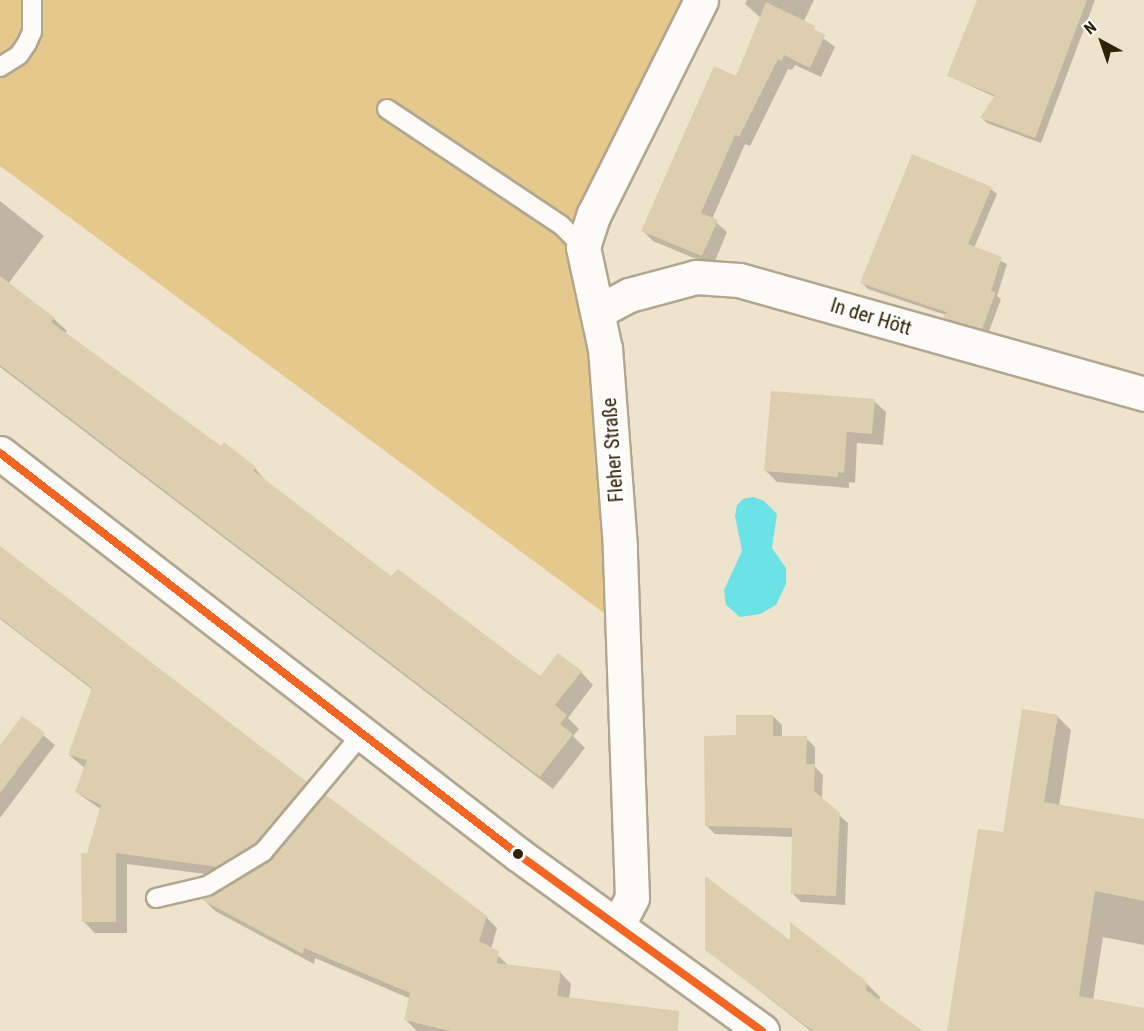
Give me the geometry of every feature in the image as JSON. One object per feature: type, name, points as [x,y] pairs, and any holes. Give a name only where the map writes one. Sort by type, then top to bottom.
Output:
[{"type":"street","points":[[583,247],[594,214],[701,0]]},
{"type":"street","name":"Fleher Straße","points":[[583,247],[599,311],[605,349],[620,546],[632,898],[618,925]]},
{"type":"street","name":"In der Hött","points":[[599,311],[629,295],[696,277],[739,280],[1144,394]]},
{"type":"street","points":[[0,453],[519,855],[762,1031]]},
{"type":"lane","points":[[0,67],[19,55],[27,43],[32,0]]},
{"type":"lane","points":[[387,109],[561,225],[583,247]]},
{"type":"lane","points":[[156,898],[207,886],[263,852],[363,733]]},
{"type":"shaded area","points":[[0,0],[695,0],[589,215],[607,337],[608,616],[0,166]]},
{"type":"water","points":[[753,497],[764,501],[777,514],[772,548],[786,568],[786,584],[776,605],[760,614],[740,617],[726,605],[724,590],[742,551],[735,516],[737,505],[743,499]]},
{"type":"building","points":[[977,0],[1087,0],[1035,138],[980,118],[995,95],[947,76]]},
{"type":"building","points":[[766,2],[815,26],[814,29],[825,35],[810,68],[784,55],[782,61],[778,59],[739,137],[735,135],[701,213],[718,220],[702,256],[641,231],[714,66],[736,76]]},
{"type":"building","points":[[912,154],[992,187],[968,244],[1002,257],[991,291],[996,292],[982,329],[943,318],[946,312],[860,283]]},
{"type":"building","points":[[0,276],[55,318],[51,322],[221,446],[224,442],[256,467],[254,471],[391,576],[398,569],[540,676],[558,653],[582,671],[555,705],[567,715],[560,724],[573,734],[540,777],[0,365]]},
{"type":"building","points":[[771,391],[875,399],[872,434],[847,432],[844,473],[838,472],[838,477],[764,471]]},
{"type":"building","points":[[0,546],[307,782],[256,843],[217,867],[116,853],[116,922],[82,922],[81,853],[87,853],[101,805],[75,792],[87,760],[68,755],[92,688],[0,618]]},
{"type":"building","points":[[1022,709],[1058,715],[1044,802],[1144,819],[1144,901],[1095,891],[1079,996],[1144,1008],[1144,1031],[947,1031],[978,829],[1003,832]]},
{"type":"building","points":[[736,715],[773,715],[773,736],[807,736],[806,764],[815,764],[814,791],[840,813],[836,896],[791,894],[792,828],[705,826],[704,736],[736,735]]},
{"type":"building","points":[[22,716],[45,733],[0,793],[0,745]]},
{"type":"building","points":[[326,795],[487,916],[479,941],[499,951],[497,963],[561,971],[557,996],[679,1011],[678,1031],[450,1031],[404,1020],[410,993],[304,948],[303,954],[202,900],[269,861]]},
{"type":"building","points":[[705,876],[790,940],[790,922],[867,982],[866,990],[923,1031],[813,1031],[705,950]]},
{"type":"transit line","points":[[0,453],[519,855],[762,1031]]}]
